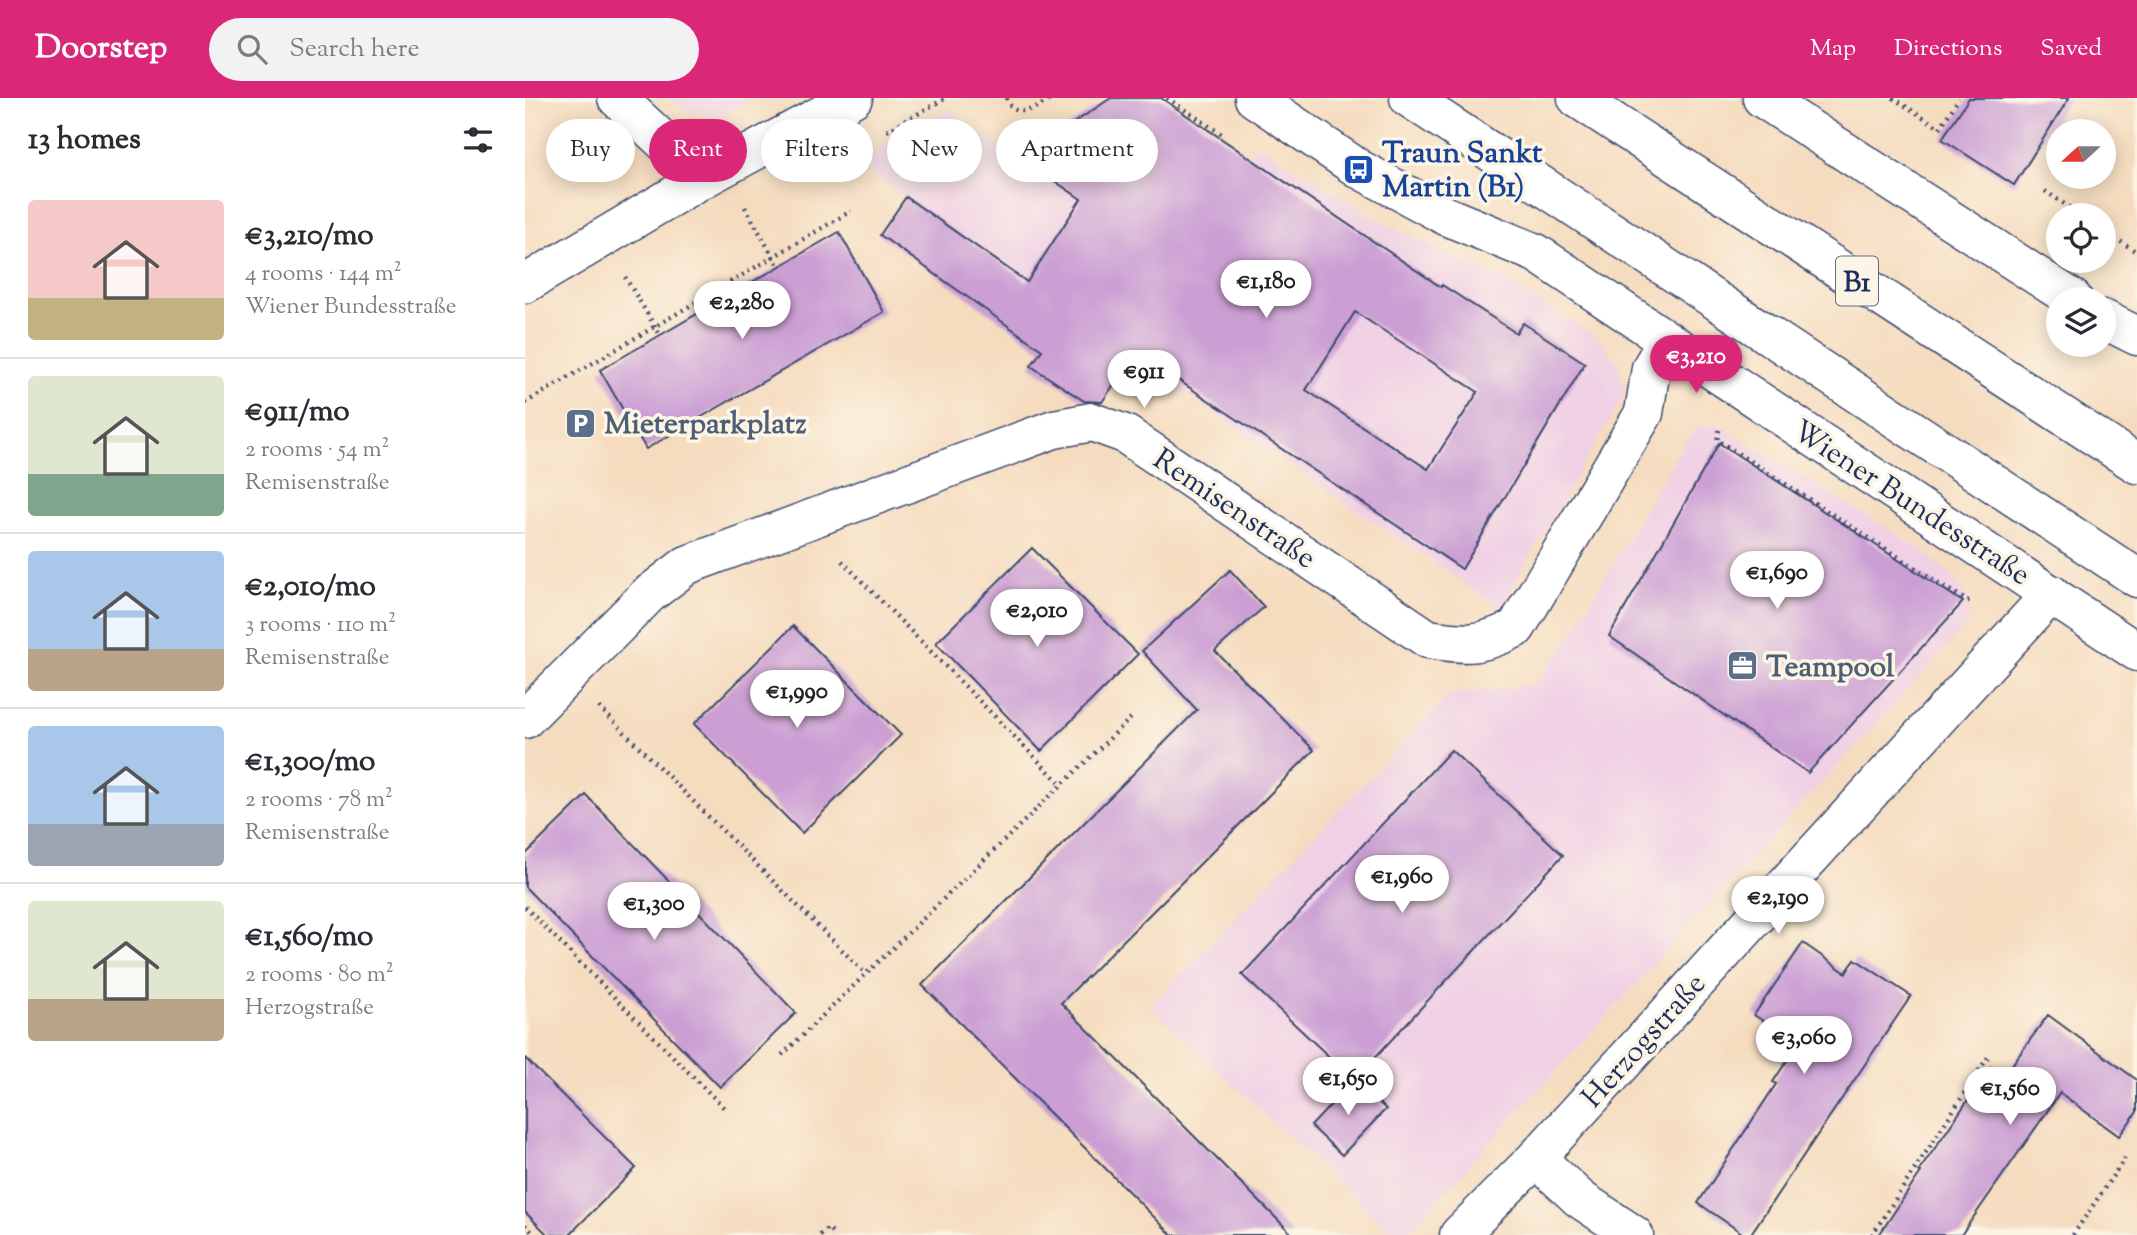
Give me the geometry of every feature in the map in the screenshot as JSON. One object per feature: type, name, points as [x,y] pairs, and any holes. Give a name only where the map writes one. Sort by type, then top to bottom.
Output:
[{"type":"street","points":[[617,98],[677,154],[695,183]]},
{"type":"street","points":[[525,284],[695,183],[853,98]]},
{"type":"street","name":"Wiener Bundesstraße","points":[[1254,98],[1359,169],[1447,216],[1536,253],[2137,652]]},
{"type":"street","name":"Wiener Bundesstraße","points":[[1409,98],[2137,578]]},
{"type":"street","name":"B1","points":[[1577,98],[2137,464]]},
{"type":"street","points":[[1762,98],[2054,287]]},
{"type":"street","points":[[2116,326],[2137,337]]},
{"type":"street","name":"Remisenstraße","points":[[525,719],[648,595],[687,565],[1054,429],[1092,422],[1125,433],[1428,639],[1466,645],[1494,639],[1516,628],[1644,413],[1651,368],[1667,341]]},
{"type":"street","name":"Herzogstraße","points":[[1459,1235],[1536,1158],[2051,594]]},
{"type":"street","points":[[1536,1158],[1580,1199],[1635,1235]]},
{"type":"path","points":[[1007,98],[1009,105],[1015,110],[1025,112],[1053,98]]},
{"type":"path","points":[[1893,98],[1940,128],[1959,98]]},
{"type":"path","points":[[2045,191],[2063,203]]},
{"type":"path","points":[[746,208],[779,267]]},
{"type":"path","points":[[525,403],[851,211]]},
{"type":"path","points":[[2116,239],[2135,251],[2137,248]]},
{"type":"path","points":[[625,275],[660,335]]},
{"type":"path","points":[[842,561],[1062,785]]},
{"type":"path","points":[[598,706],[866,974]]},
{"type":"path","points":[[782,1055],[1133,715]]},
{"type":"path","points":[[525,907],[726,1110]]},
{"type":"path","points":[[1872,1235],[1990,1054]]},
{"type":"path","points":[[2073,1235],[2125,1158]]},
{"type":"path","points":[[525,1224],[535,1235]]},
{"type":"path","points":[[820,1235],[828,1228],[835,1235]]},
{"type":"shaded area","points":[[667,98],[752,98],[718,118],[688,110]]},
{"type":"shaded area","points":[[1110,98],[1165,98],[1251,155],[1257,144],[1385,224],[1502,279],[1597,337],[1619,365],[1624,395],[1500,608],[1060,307],[873,174],[873,152],[887,144],[887,182],[982,182],[982,135],[996,145],[996,182],[1158,182],[1158,119],[1077,119]]},
{"type":"shaded area","points":[[950,111],[961,119],[935,119]]},
{"type":"shaded area","points":[[1718,425],[1919,548],[1952,577],[1970,601],[1967,625],[1405,1235],[1394,1235],[1150,1007],[1449,695],[1535,685],[1566,644],[1684,443],[1701,426]]},
{"type":"building","points":[[1111,98],[1161,98],[1441,287],[1442,285],[1516,333],[1523,323],[1585,363],[1462,569],[1136,352],[1102,402],[1084,401],[1031,366],[1042,350],[880,235],[906,197],[1027,282],[1081,199],[1056,182],[1158,182],[1158,119],[1080,119]],"holes":[[[1355,312],[1478,392],[1428,469],[1306,390]]]},
{"type":"building","points":[[1969,98],[2069,98],[2056,119],[2046,119],[2046,134],[2014,185],[1942,139]]},
{"type":"building","points":[[839,232],[884,312],[646,449],[600,370]]},
{"type":"building","points":[[1719,443],[1963,602],[1808,773],[1609,636]]},
{"type":"building","points":[[1032,548],[1138,654],[1041,751],[936,643]]},
{"type":"building","points":[[1230,570],[1264,607],[1215,651],[1314,750],[1061,1003],[1293,1235],[1172,1235],[922,985],[1197,710],[1142,651]]},
{"type":"building","points":[[793,626],[901,735],[802,833],[694,724]]},
{"type":"building","points":[[1451,750],[1563,855],[1354,1080],[1242,975]]},
{"type":"building","points":[[586,795],[796,1013],[720,1087],[525,887],[525,855]]},
{"type":"building","points":[[1803,943],[1846,973],[1855,959],[1911,996],[1750,1235],[1745,1235],[1698,1203],[1776,1084],[1773,1082],[1798,1044],[1754,1015]]},
{"type":"building","points":[[2048,1015],[2137,1080],[2137,1112],[2119,1136],[2060,1093],[1961,1235],[1879,1235],[1921,1172],[1919,1171],[1991,1067],[2004,1076]]},
{"type":"building","points":[[525,1058],[636,1168],[569,1235],[548,1235],[525,1212]]},
{"type":"building","points":[[1354,1080],[1386,1109],[1342,1155],[1311,1126]]},
{"type":"place","name":"Traun Sankt Martin (B1)","points":[[1359,169]]},
{"type":"place","name":"Mieterparkplatz","points":[[581,423]]},
{"type":"place","name":"Teampool","points":[[1743,666]]}]
